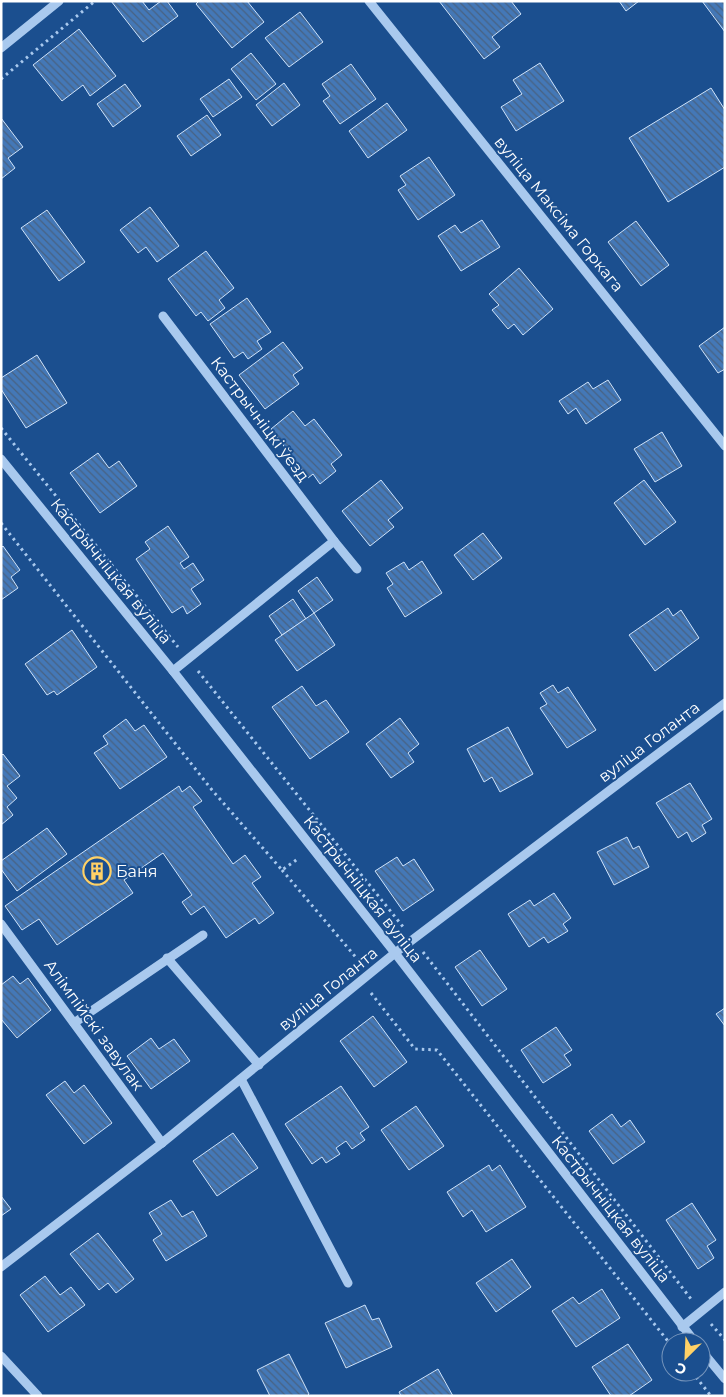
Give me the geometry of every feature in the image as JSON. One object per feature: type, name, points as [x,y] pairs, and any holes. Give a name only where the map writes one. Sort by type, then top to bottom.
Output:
[{"type":"street","points":[[1,48],[59,1]]},
{"type":"street","name":"вуліца Максіма Горкага","points":[[369,1],[725,446]]},
{"type":"street","name":"Кастрычніцкі ўезд","points":[[163,316],[357,569]]},
{"type":"street","name":"Кастрычніцкая вуліца","points":[[1,459],[173,671],[395,954],[687,1332]]},
{"type":"street","points":[[173,671],[334,541]]},
{"type":"street","name":"вуліца Голанта","points":[[1,1267],[162,1143],[395,954],[725,703]]},
{"type":"street","name":"Алімпійскі завулак","points":[[1,924],[162,1143]]},
{"type":"street","points":[[74,1023],[203,934]]},
{"type":"street","points":[[167,958],[258,1065]]},
{"type":"street","points":[[241,1079],[348,1283]]},
{"type":"street","points":[[682,1326],[725,1292]]},
{"type":"street","points":[[1,1356],[38,1396]]},
{"type":"street","points":[[711,1362],[725,1379]]},
{"type":"path","points":[[1,79],[95,1]]},
{"type":"path","points":[[1,428],[414,940],[725,1340]]},
{"type":"path","points":[[1,523],[212,790],[380,984],[369,991],[415,1049],[437,1050],[661,1332]]},
{"type":"path","points":[[282,870],[330,836]]},
{"type":"path","points":[[700,1382],[711,1396]]},
{"type":"building","points":[[111,1],[142,1],[149,10],[161,1],[167,1],[178,16],[143,42]]},
{"type":"building","points":[[199,1],[247,1],[264,22],[232,48],[196,4]]},
{"type":"building","points":[[439,1],[511,1],[521,14],[492,37],[500,47],[484,59]]},
{"type":"building","points":[[619,1],[639,1],[626,11]]},
{"type":"building","points":[[702,1],[725,1],[725,32]]},
{"type":"building","points":[[300,12],[323,42],[289,67],[265,38]]},
{"type":"building","points":[[79,29],[116,76],[90,96],[83,85],[62,101],[33,65]]},
{"type":"building","points":[[251,53],[276,84],[256,100],[231,69]]},
{"type":"building","points":[[540,63],[564,101],[516,131],[501,107],[522,94],[513,80]]},
{"type":"building","points":[[351,64],[376,99],[340,124],[323,101],[330,96],[322,84]]},
{"type":"building","points":[[229,79],[242,97],[213,117],[200,99]]},
{"type":"building","points":[[284,83],[300,105],[272,126],[256,105]]},
{"type":"building","points":[[125,84],[141,106],[113,127],[97,104]]},
{"type":"building","points":[[711,88],[725,110],[725,167],[668,202],[629,138]]},
{"type":"building","points":[[387,103],[407,130],[368,158],[349,131]]},
{"type":"building","points":[[207,115],[221,135],[191,156],[177,136]]},
{"type":"building","points":[[1,118],[23,147],[8,158],[15,168],[1,179]]},
{"type":"building","points":[[429,157],[455,195],[418,220],[398,190],[406,185],[400,176]]},
{"type":"building","points":[[150,207],[179,246],[157,262],[146,247],[138,253],[120,230]]},
{"type":"building","points":[[47,210],[85,262],[59,281],[21,228]]},
{"type":"building","points":[[482,220],[500,247],[461,271],[438,236],[455,225],[461,233]]},
{"type":"building","points":[[636,221],[669,265],[641,286],[608,242]]},
{"type":"building","points":[[206,251],[234,288],[219,300],[225,308],[208,321],[201,312],[196,316],[168,279]]},
{"type":"building","points":[[519,268],[553,309],[523,335],[514,324],[508,329],[492,310],[499,305],[489,294]]},
{"type":"building","points":[[247,298],[271,332],[257,341],[262,349],[248,359],[243,352],[234,358],[210,324]]},
{"type":"building","points":[[725,327],[725,369],[718,373],[699,346]]},
{"type":"building","points":[[283,342],[303,368],[293,375],[299,384],[265,409],[239,375]]},
{"type":"building","points":[[37,355],[67,403],[26,428],[1,389],[1,378]]},
{"type":"building","points":[[608,380],[621,400],[586,424],[576,408],[568,414],[559,401],[588,382],[593,389]]},
{"type":"building","points":[[293,411],[305,426],[314,419],[342,455],[331,464],[336,471],[320,484],[313,474],[308,478],[271,429]]},
{"type":"building","points":[[662,432],[682,466],[655,482],[634,449]]},
{"type":"building","points":[[98,453],[109,468],[119,461],[137,486],[100,513],[70,473]]},
{"type":"building","points":[[381,480],[403,508],[388,520],[394,527],[370,546],[342,511]]},
{"type":"building","points":[[644,480],[676,522],[645,545],[614,503]]},
{"type":"building","points":[[168,526],[189,557],[180,563],[184,569],[193,563],[204,580],[191,589],[201,604],[187,614],[183,606],[172,613],[136,559],[150,549],[145,542]]},
{"type":"building","points":[[483,533],[502,558],[473,580],[454,555]]},
{"type":"building","points":[[3,546],[20,570],[11,577],[18,588],[1,600],[1,548]]},
{"type":"building","points":[[422,561],[442,593],[405,617],[387,588],[393,584],[386,573],[404,562],[409,570]]},
{"type":"building","points":[[317,577],[333,600],[314,613],[298,591]]},
{"type":"building","points":[[293,599],[306,619],[282,635],[269,616]]},
{"type":"building","points":[[668,608],[673,616],[681,610],[699,638],[655,671],[629,635]]},
{"type":"building","points":[[314,613],[335,645],[297,671],[275,640]]},
{"type":"building","points":[[72,630],[97,667],[57,695],[54,691],[47,695],[25,664]]},
{"type":"building","points":[[553,685],[558,693],[568,687],[596,730],[567,748],[540,708],[547,704],[540,693]]},
{"type":"building","points":[[302,686],[316,706],[326,700],[349,732],[310,759],[272,707]]},
{"type":"building","points":[[400,718],[419,744],[408,753],[414,762],[391,778],[366,744]]},
{"type":"building","points":[[126,719],[135,731],[144,725],[167,757],[120,789],[94,753],[108,744],[103,736]]},
{"type":"building","points":[[508,727],[533,774],[500,792],[492,777],[484,782],[467,749]]},
{"type":"building","points":[[3,754],[20,776],[7,786],[17,798],[7,807],[13,815],[1,825],[1,756]]},
{"type":"building","points":[[690,783],[712,819],[702,825],[706,833],[692,842],[687,832],[678,838],[656,803]]},
{"type":"building","name":"Баня","points":[[179,786],[182,792],[190,786],[202,801],[193,807],[233,864],[245,855],[261,877],[252,883],[274,913],[259,924],[255,918],[226,938],[204,906],[191,915],[182,902],[192,895],[163,853],[124,880],[133,893],[57,945],[39,919],[22,930],[5,906]]},
{"type":"building","points":[[47,828],[67,854],[17,891],[1,869],[1,861]]},
{"type":"building","points":[[627,837],[633,849],[639,846],[649,867],[614,885],[597,852]]},
{"type":"building","points":[[397,857],[403,866],[414,859],[434,890],[403,911],[375,871]]},
{"type":"building","points":[[554,893],[571,918],[563,924],[568,931],[548,943],[544,937],[529,947],[508,914],[530,900],[534,906]]},
{"type":"building","points":[[480,950],[507,989],[482,1006],[455,967]]},
{"type":"building","points":[[13,976],[20,984],[28,978],[51,1010],[17,1038],[1,1019],[1,985]]},
{"type":"building","points":[[725,1008],[725,1026],[716,1014]]},
{"type":"building","points":[[373,1016],[407,1062],[374,1087],[340,1041]]},
{"type":"building","points":[[556,1027],[572,1050],[564,1055],[571,1065],[543,1083],[521,1050]]},
{"type":"building","points":[[151,1038],[159,1049],[174,1039],[190,1061],[151,1089],[127,1056]]},
{"type":"building","points":[[65,1081],[74,1093],[84,1085],[112,1123],[84,1144],[46,1095]]},
{"type":"building","points":[[341,1086],[369,1127],[360,1133],[365,1140],[352,1149],[346,1141],[336,1148],[340,1154],[326,1163],[322,1157],[312,1164],[285,1124]]},
{"type":"building","points":[[416,1106],[444,1146],[409,1170],[381,1130]]},
{"type":"building","points":[[612,1114],[621,1127],[630,1120],[645,1142],[613,1164],[589,1131]]},
{"type":"building","points":[[233,1133],[258,1168],[217,1196],[193,1161]]},
{"type":"building","points":[[489,1165],[492,1171],[500,1165],[526,1207],[486,1232],[472,1210],[463,1217],[447,1192]]},
{"type":"building","points":[[1,1196],[11,1209],[1,1216]]},
{"type":"building","points":[[171,1200],[182,1217],[193,1211],[207,1236],[166,1261],[153,1240],[162,1234],[149,1213]]},
{"type":"building","points":[[692,1203],[716,1240],[707,1246],[714,1258],[698,1269],[666,1220]]},
{"type":"building","points":[[98,1233],[134,1279],[116,1293],[108,1283],[99,1290],[70,1254]]},
{"type":"building","points":[[512,1259],[531,1287],[496,1312],[476,1283]]},
{"type":"building","points":[[45,1276],[60,1295],[71,1287],[85,1305],[48,1332],[20,1295]]},
{"type":"building","points":[[602,1289],[620,1318],[576,1347],[552,1311],[573,1297],[579,1304]]},
{"type":"building","points":[[365,1305],[372,1320],[379,1318],[392,1347],[346,1368],[325,1323]]},
{"type":"building","points":[[628,1344],[652,1380],[629,1396],[611,1396],[592,1367]]},
{"type":"building","points":[[289,1354],[309,1394],[307,1396],[270,1396],[257,1370]]},
{"type":"building","points":[[438,1369],[453,1396],[401,1396],[399,1392]]},
{"type":"place","name":"Баня","points":[[97,871]]}]
